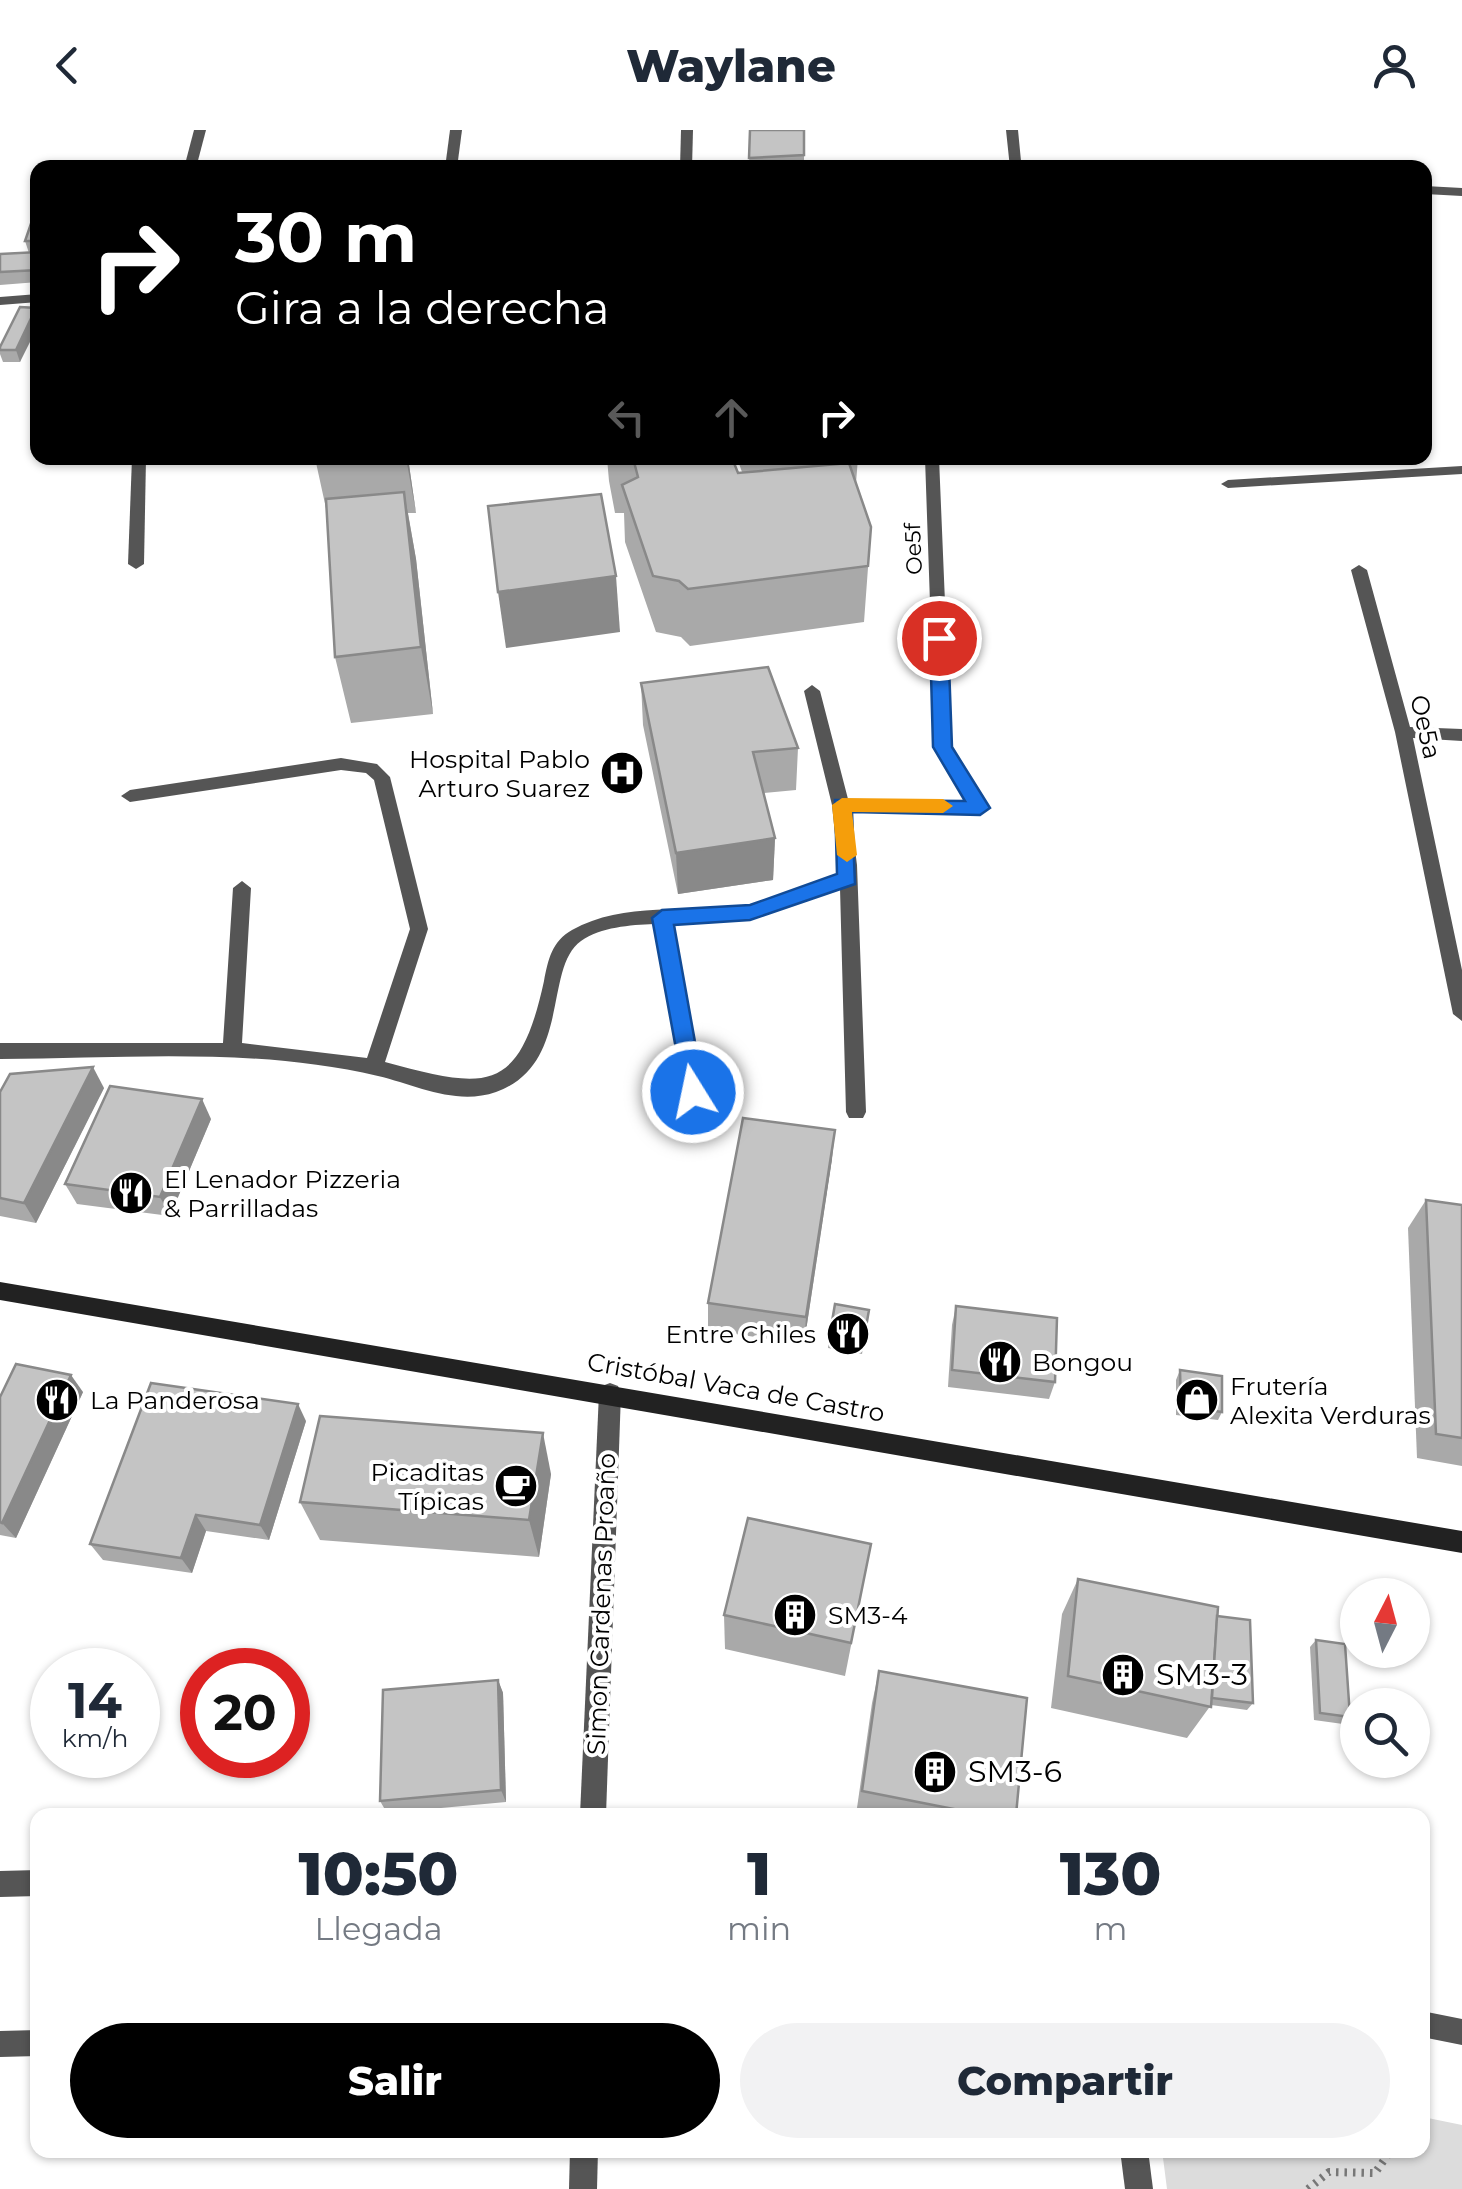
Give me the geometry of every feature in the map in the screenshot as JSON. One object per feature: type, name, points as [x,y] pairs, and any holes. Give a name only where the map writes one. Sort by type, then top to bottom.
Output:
[{"type":"main road","name":"Cristóbal Vaca de Castro","points":[[0,1290],[610,1392],[1462,1542]]},
{"type":"street","points":[[192,160],[200,130]]},
{"type":"street","points":[[452,160],[456,130]]},
{"type":"street","points":[[686,130],[686,160]]},
{"type":"street","points":[[1012,130],[1015,160]]},
{"type":"street","points":[[1432,190],[1462,192]]},
{"type":"street","points":[[0,301],[30,299]]},
{"type":"street","points":[[136,564],[139,465]]},
{"type":"street","name":"Oe5f","points":[[842,805],[980,808],[943,747],[932,465]]},
{"type":"street","points":[[1228,484],[1462,470]]},
{"type":"street","name":"Oe5a","points":[[1359,570],[1403,732],[1462,1014]]},
{"type":"street","points":[[812,691],[842,805],[856,1112]]},
{"type":"street","points":[[1403,732],[1462,734]]},
{"type":"street","points":[[130,796],[341,764],[371,768],[382,776],[419,928],[374,1067]]},
{"type":"street","points":[[0,1051],[232,1048],[374,1067],[446,1087],[492,1086],[510,1076],[533,1047],[566,940],[604,923],[750,912],[848,878]]},
{"type":"street","points":[[232,1048],[242,888]]},
{"type":"street","points":[[662,918],[693,1092]]},
{"type":"street","name":"Simon Cardenas Proaño","points":[[593,1808],[610,1392]]},
{"type":"street","points":[[0,1884],[30,1883]]},
{"type":"street","points":[[1430,2026],[1462,2032]]},
{"type":"street","points":[[0,2044],[30,2044]]},
{"type":"street","points":[[583,2189],[584,2158]]},
{"type":"street","points":[[1135,2158],[1139,2189]]},
{"type":"path","points":[[1308,2189],[1329,2172],[1375,2172],[1385,2158]]},
{"type":"shaded area","points":[[1430,2118],[1462,2125],[1462,2189],[1167,2189],[1163,2158],[1430,2158]]},
{"type":"building","points":[[750,130],[804,130],[804,155],[749,158]]},
{"type":"building","points":[[30,252],[30,270],[0,272],[0,254]]},
{"type":"building","points":[[20,307],[30,308],[30,321],[16,350],[0,347]]},
{"type":"building","points":[[635,465],[735,465],[738,473],[850,465],[871,527],[868,566],[688,589],[679,581],[653,576],[622,485],[638,477]]},
{"type":"building","points":[[404,492],[421,647],[335,657],[326,499]]},
{"type":"building","points":[[601,494],[616,576],[498,592],[488,506]]},
{"type":"building","points":[[768,667],[798,748],[753,752],[775,838],[676,853],[641,683]]},
{"type":"building","points":[[93,1067],[24,1203],[0,1198],[0,1092],[10,1074]]},
{"type":"building","points":[[110,1086],[202,1099],[160,1197],[65,1184]]},
{"type":"building","points":[[743,1118],[835,1130],[806,1317],[708,1303]]},
{"type":"building","points":[[1426,1200],[1462,1205],[1462,1438],[1436,1434]]},
{"type":"building","name":"Entre Chiles","points":[[835,1304],[869,1310],[863,1344],[829,1339]]},
{"type":"building","name":"Bongou","points":[[956,1306],[1057,1318],[1055,1382],[952,1370]]},
{"type":"building","points":[[16,1364],[71,1375],[2,1523],[0,1397]]},
{"type":"building","name":"Frutería Alexita Verduras","points":[[1180,1370],[1222,1376],[1222,1412],[1181,1406]]},
{"type":"building","points":[[151,1383],[298,1404],[260,1525],[196,1515],[181,1558],[90,1544]]},
{"type":"building","points":[[320,1416],[543,1433],[529,1520],[300,1502]]},
{"type":"building","points":[[748,1518],[871,1544],[851,1643],[724,1615]]},
{"type":"building","points":[[1078,1579],[1218,1607],[1211,1707],[1068,1676]]},
{"type":"building","points":[[1217,1616],[1250,1620],[1253,1703],[1212,1698]]},
{"type":"building","points":[[1316,1640],[1340,1643],[1340,1668],[1347,1668],[1348,1688],[1340,1688],[1340,1716],[1320,1713]]},
{"type":"building","name":"SM3-6","points":[[879,1671],[1027,1698],[1017,1808],[948,1808],[862,1791]]},
{"type":"building","points":[[498,1680],[501,1790],[380,1801],[383,1690]]},
{"type":"slow traffic","points":[[847,855],[842,805],[943,806]]},
{"type":"place","name":"Hospital Pablo Arturo Suarez","points":[[622,773]]},
{"type":"place","name":"El Lenador Pizzeria & Parrilladas","points":[[131,1193]]},
{"type":"place","name":"Entre Chiles","points":[[848,1334]]},
{"type":"place","name":"Bongou","points":[[1000,1362]]},
{"type":"place","name":"La Panderosa","points":[[57,1400]]},
{"type":"place","name":"Frutería Alexita Verduras","points":[[1197,1400]]},
{"type":"place","name":"Picaditas Típicas","points":[[516,1486]]},
{"type":"place","name":"SM3-4","points":[[795,1615]]},
{"type":"place","name":"SM3-3","points":[[1123,1675]]},
{"type":"place","name":"SM3-6","points":[[935,1772]]},
{"type":"route","points":[[693,1092],[662,918],[750,912],[848,878],[842,805],[980,808],[943,747],[939,638]]}]
